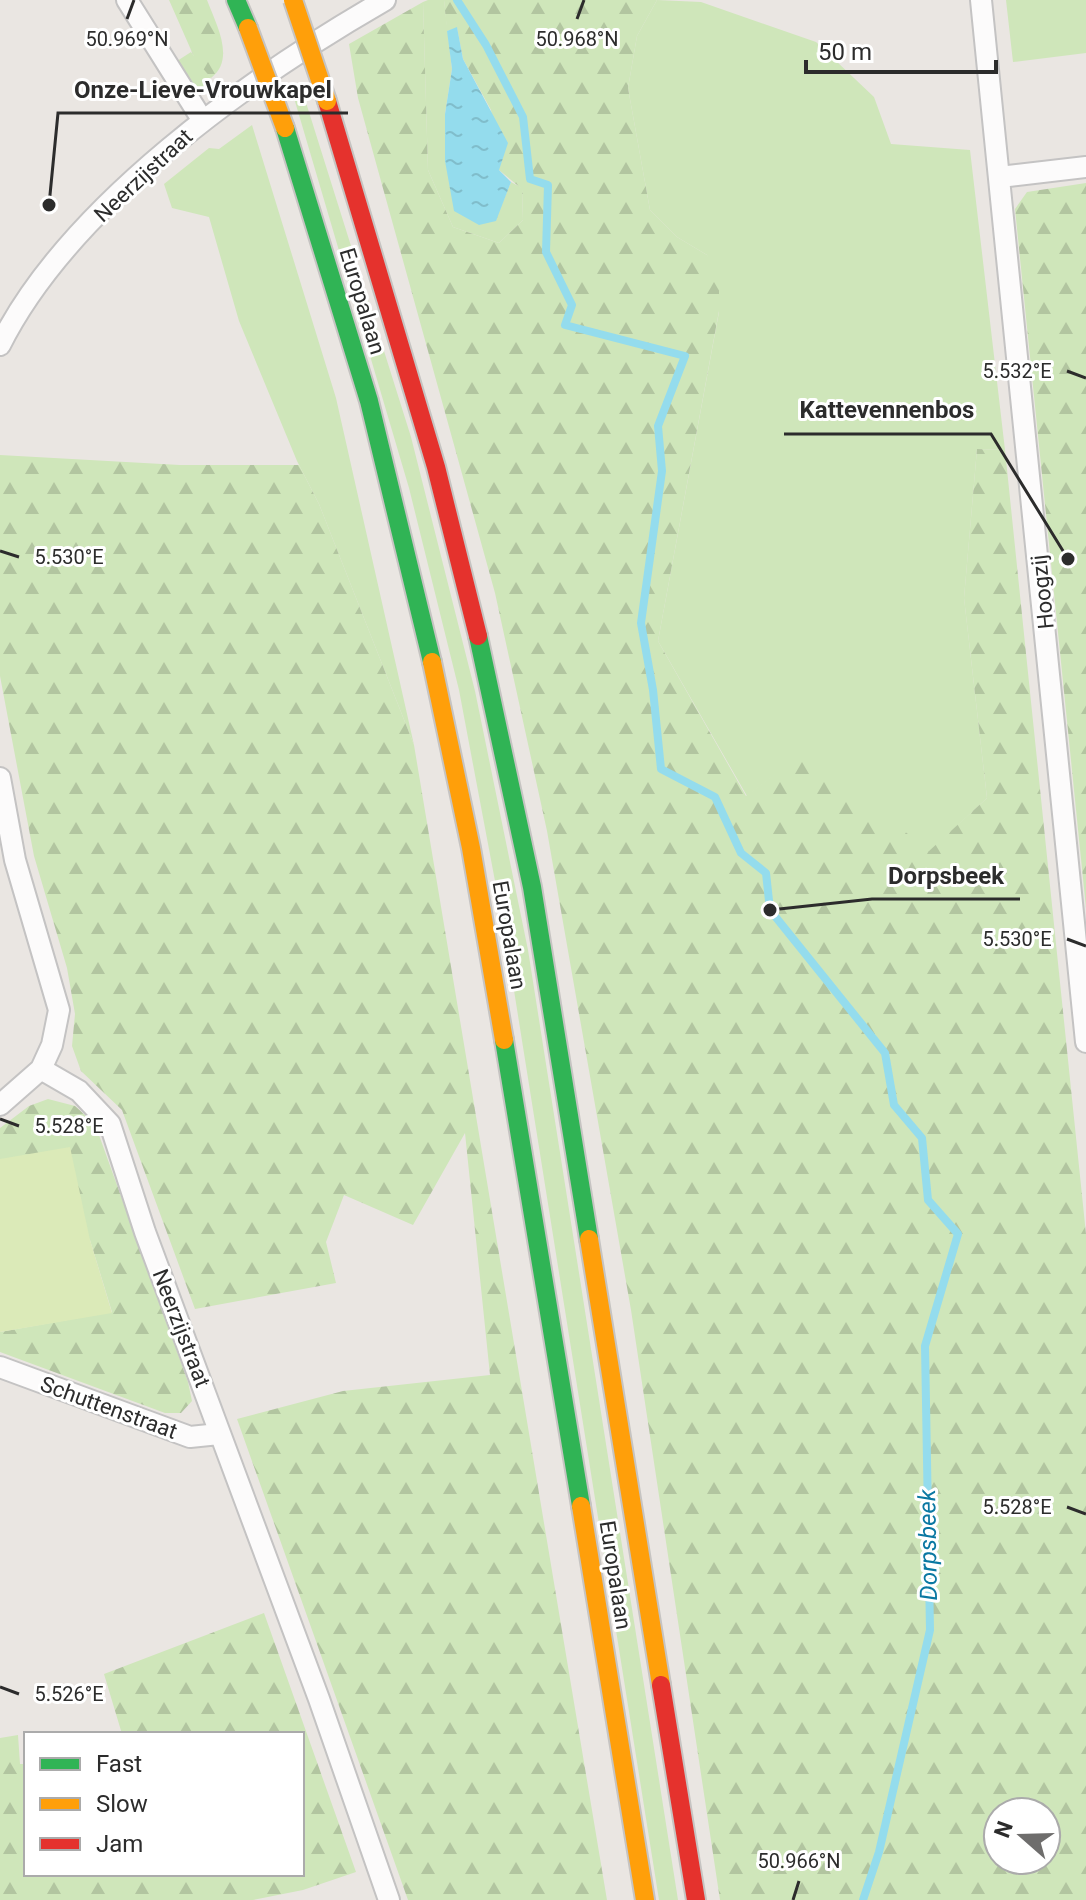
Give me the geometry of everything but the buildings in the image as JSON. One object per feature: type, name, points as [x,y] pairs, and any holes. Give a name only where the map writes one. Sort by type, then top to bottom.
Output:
[{"type":"highway","name":"Europalaan","points":[[236,0],[285,128],[369,401],[422,614],[471,848],[515,1099],[645,1900]]},
{"type":"highway","name":"Europalaan","points":[[293,0],[327,101],[436,467],[491,689],[532,887],[696,1900]]},
{"type":"street","name":"Neerzijstraat","points":[[0,345],[16,313],[53,262],[110,204],[203,121],[127,0]]},
{"type":"street","points":[[203,121],[333,30],[385,0]]},
{"type":"street","name":"Hoogzij","points":[[981,0],[1086,1042]]},
{"type":"street","points":[[1000,177],[1086,167]]},
{"type":"street","points":[[0,778],[15,860],[59,1010],[52,1045],[41,1069],[0,1105]]},
{"type":"street","name":"Neerzijstraat","points":[[41,1069],[79,1091],[110,1124],[389,1900]]},
{"type":"street","name":"Schuttenstraat","points":[[0,1367],[190,1437],[219,1434]]},
{"type":"green space","points":[[169,0],[207,0],[219,30],[223,51],[218,70],[211,78],[195,59]]},
{"type":"green space","points":[[444,0],[452,69],[445,114],[495,221],[511,182],[522,188],[523,220],[499,243],[453,227],[428,170],[423,2]]},
{"type":"green space","points":[[444,0],[657,0],[637,36],[628,88],[650,210],[677,237],[707,255],[719,276],[719,311],[658,641],[746,796],[805,751],[929,851],[987,798],[964,598],[977,449],[1005,450],[1086,1234],[1086,1900],[720,1900],[631,1310],[547,831],[495,593],[358,98],[349,44],[423,2],[428,170],[453,227],[499,243],[523,220],[522,189],[499,170],[491,110],[463,59],[457,28],[447,31]]},
{"type":"green space","points":[[657,0],[701,2],[816,42],[874,97],[891,144],[970,150],[1005,450],[977,449],[964,598],[987,798],[929,852],[805,752],[747,796],[658,641],[719,312],[707,255],[677,237],[650,210],[628,88],[637,36]]},
{"type":"green space","points":[[1006,0],[1086,0],[1086,53],[1013,62]]},
{"type":"green space","points":[[191,52],[211,78],[204,93],[189,84],[174,63]]},
{"type":"green space","points":[[303,93],[411,437],[475,691],[528,950],[678,1900],[659,1900],[505,934],[459,690],[409,488],[294,98]]},
{"type":"green space","points":[[252,125],[336,398],[414,745],[319,504],[297,461],[239,321],[209,217],[172,208],[164,184],[209,148],[219,149]]},
{"type":"green space","points":[[1086,183],[1086,908],[1015,209],[1027,192]]},
{"type":"green space","points":[[0,455],[180,465],[299,465],[319,504],[414,745],[607,1900],[408,1900],[237,1419],[343,1391],[490,1375],[465,1133],[413,1225],[344,1195],[326,1242],[336,1283],[195,1309],[122,1110],[81,1071],[72,1046],[75,1014],[67,968],[34,856],[0,676]]},
{"type":"green space","points":[[48,1099],[75,1106],[95,1124],[188,1382],[192,1401],[181,1413],[165,1413],[0,1352],[0,1332],[112,1312],[90,1240],[0,1159],[0,1128],[29,1106]]},
{"type":"green space","points":[[70,1147],[90,1240],[112,1313],[0,1332],[0,1159]]},
{"type":"green space","points":[[264,1613],[356,1872],[303,1890],[253,1900],[0,1900],[0,1738],[18,1735],[20,1764],[24,1764],[24,1876],[304,1876],[304,1732],[121,1732],[104,1674]]},
{"type":"water","points":[[457,27],[463,59],[508,143],[499,170],[511,182],[496,221],[479,225],[454,211],[445,161],[445,114],[452,69],[447,31]]},
{"type":"waterway","name":"Dorpsbeek","points":[[457,0],[486,45],[523,117],[530,179],[548,185],[546,252],[572,305],[565,325],[685,356],[658,426],[662,471],[641,623],[653,690],[661,769],[715,797],[741,853],[766,873],[770,910],[885,1053],[894,1105],[922,1138],[928,1200],[958,1234],[925,1346],[930,1630],[879,1852],[863,1900]]},
{"type":"traffic: fast","points":[[236,0],[248,28]]},
{"type":"traffic: fast","points":[[285,128],[369,401],[432,662]]},
{"type":"traffic: fast","points":[[478,636],[532,887],[589,1239]]},
{"type":"traffic: fast","points":[[504,1040],[581,1506]]},
{"type":"traffic: slow","points":[[293,0],[327,101]]},
{"type":"traffic: slow","points":[[248,28],[285,128]]},
{"type":"traffic: slow","points":[[432,662],[471,848],[504,1040]]},
{"type":"traffic: slow","points":[[589,1239],[661,1685]]},
{"type":"traffic: slow","points":[[581,1506],[645,1900]]},
{"type":"traffic: jam","points":[[327,101],[436,467],[478,636]]},
{"type":"traffic: jam","points":[[661,1685],[696,1900]]},
{"type":"place","name":"Onze-Lieve-Vrouwkapel","points":[[49,205]]},
{"type":"place","name":"Kattevennenbos","points":[[1068,559]]},
{"type":"place","name":"Dorpsbeek","points":[[770,910]]}]
